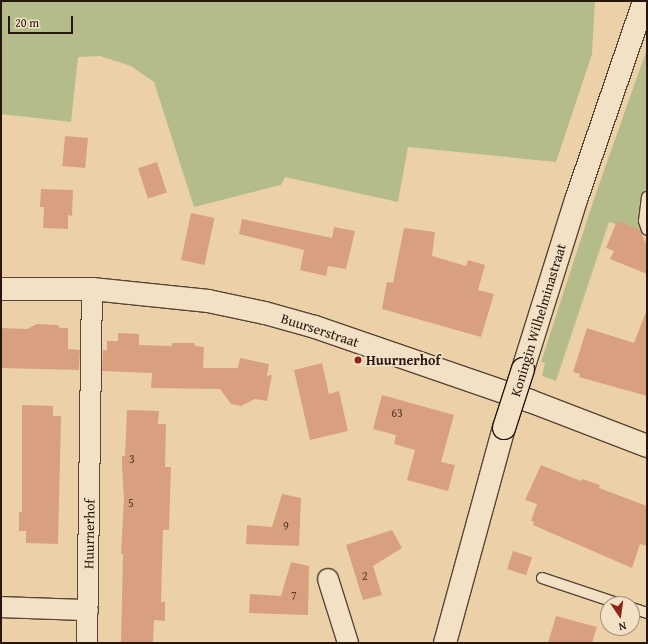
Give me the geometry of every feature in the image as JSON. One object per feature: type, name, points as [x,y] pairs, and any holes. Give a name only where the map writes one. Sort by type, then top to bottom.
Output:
[{"type":"main road","name":"Koningin Wilhelminastraat","points":[[445,643],[504,428],[576,200],[644,1]]},
{"type":"main road","name":"Buurserstraat","points":[[1,289],[92,289],[208,301],[272,315],[315,327],[530,402],[647,446]]},
{"type":"street","name":"Huurnerhof","points":[[87,643],[92,289]]},
{"type":"street","points":[[328,579],[348,643]]},
{"type":"street","points":[[1,607],[88,610]]},
{"type":"lane","points":[[647,197],[644,221],[647,230]]},
{"type":"lane","points":[[542,578],[600,597]]},
{"type":"green space","points":[[1,1],[595,1],[592,54],[556,162],[408,147],[398,202],[285,177],[281,185],[194,207],[154,82],[131,66],[100,56],[78,57],[71,122],[1,114]]},
{"type":"green space","points":[[647,49],[647,173],[642,233],[609,222],[556,381],[542,376],[545,363],[541,362],[595,196]]},
{"type":"building","points":[[65,136],[88,138],[85,168],[62,166]]},
{"type":"building","points":[[157,162],[167,192],[148,199],[138,168]]},
{"type":"building","points":[[41,189],[73,190],[72,216],[68,215],[68,229],[43,228],[44,207],[40,207]]},
{"type":"building","points":[[191,213],[214,218],[204,265],[181,260]]},
{"type":"building","points":[[242,219],[332,238],[334,227],[355,231],[346,269],[328,266],[326,276],[300,270],[304,250],[239,234]]},
{"type":"building","points":[[617,221],[640,230],[647,246],[647,274],[610,259],[614,251],[606,248]]},
{"type":"building","points":[[404,228],[435,232],[432,256],[466,266],[468,260],[485,265],[478,290],[494,294],[481,337],[382,309],[387,282],[393,283]]},
{"type":"building","points":[[646,312],[647,396],[579,377],[580,374],[573,372],[587,328],[634,343]]},
{"type":"building","points":[[37,324],[58,325],[60,328],[68,328],[68,349],[80,350],[79,370],[1,368],[1,328],[27,329]]},
{"type":"building","points":[[118,333],[139,334],[139,345],[171,346],[173,343],[194,343],[195,346],[204,347],[203,368],[238,368],[240,358],[269,364],[267,376],[272,375],[267,401],[255,399],[241,406],[231,404],[220,389],[151,388],[152,373],[102,371],[103,350],[107,350],[107,341],[118,341]]},
{"type":"building","points":[[322,363],[329,394],[339,391],[348,431],[310,440],[294,370]]},
{"type":"building","points":[[382,395],[454,415],[441,462],[455,465],[448,491],[407,480],[415,450],[394,444],[396,435],[373,429]]},
{"type":"building","points":[[22,405],[53,406],[53,416],[61,416],[58,544],[26,543],[26,531],[19,531],[19,512],[22,512]]},
{"type":"building","points":[[127,410],[159,411],[158,424],[166,424],[165,467],[171,467],[169,530],[163,530],[161,602],[165,602],[165,621],[154,620],[153,643],[121,643],[123,554],[121,554],[124,498],[122,456],[125,456]]},
{"type":"building","points":[[541,465],[581,481],[582,479],[600,485],[599,488],[647,506],[647,546],[640,544],[632,568],[533,525],[534,522],[531,521],[537,504],[525,500]]},
{"type":"building","points":[[282,494],[301,498],[299,546],[246,544],[247,525],[272,527]]},
{"type":"building","points":[[392,530],[402,548],[373,566],[382,595],[363,600],[346,545]]},
{"type":"building","points":[[513,551],[532,557],[526,575],[507,569]]},
{"type":"building","points":[[291,562],[309,566],[308,615],[249,613],[250,594],[281,596]]},
{"type":"building","points":[[556,616],[597,627],[592,643],[548,643]]},
{"type":"place","name":"Huurnerhof","points":[[358,360]]}]
